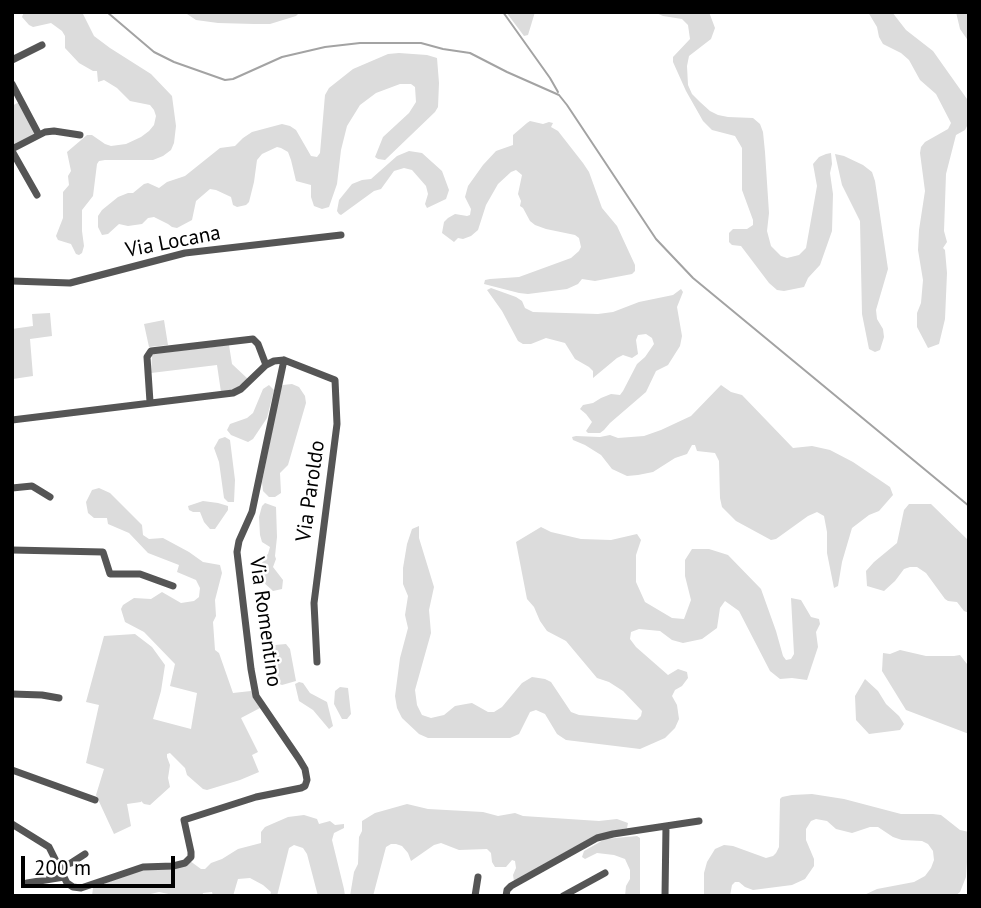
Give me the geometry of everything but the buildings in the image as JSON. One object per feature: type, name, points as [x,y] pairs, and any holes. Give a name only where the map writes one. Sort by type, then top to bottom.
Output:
[{"type":"street","points":[[12,60],[42,44]]},
{"type":"street","points":[[12,84],[39,135]]},
{"type":"street","points":[[37,195],[12,150],[52,131],[80,135]]},
{"type":"street","name":"Via Locana","points":[[12,281],[70,283],[185,253],[341,234]]},
{"type":"street","points":[[150,402],[146,357],[151,351],[253,339],[258,344],[266,365]]},
{"type":"street","points":[[12,420],[233,393],[241,389],[266,365],[284,360]]},
{"type":"street","name":"Via Paroldo","points":[[284,360],[335,380],[337,424],[314,603],[317,662]]},
{"type":"street","name":"Via Romentino","points":[[64,877],[70,886],[80,888],[138,869],[176,866],[191,855],[184,820],[256,797],[300,788],[306,783],[305,769],[256,696],[237,552],[252,512],[284,360]]},
{"type":"street","points":[[12,488],[32,486],[50,496]]},
{"type":"street","points":[[12,550],[103,552],[110,574],[140,574],[173,586]]},
{"type":"street","points":[[12,694],[58,698]]},
{"type":"street","points":[[12,770],[95,800]]},
{"type":"street","points":[[506,896],[511,886],[597,838],[699,821]]},
{"type":"street","points":[[12,824],[49,847],[64,877],[27,883]]},
{"type":"street","points":[[665,896],[666,826]]},
{"type":"street","points":[[59,867],[85,854]]},
{"type":"street","points":[[563,896],[605,873]]},
{"type":"street","points":[[475,896],[478,877]]},
{"type":"shaded area","points":[[24,12],[82,12],[94,36],[151,74],[172,96],[176,126],[171,150],[153,160],[105,160],[97,164],[93,196],[82,210],[84,246],[79,255],[71,244],[58,240],[56,236],[63,218],[63,192],[69,185],[68,176],[71,171],[67,152],[87,135],[111,146],[126,144],[149,131],[156,116],[150,105],[130,101],[104,80],[98,82],[97,71],[79,63],[65,48],[62,31],[51,23],[33,27],[29,25],[22,17]]},
{"type":"shaded area","points":[[184,12],[300,12],[296,16],[270,24],[254,24],[196,20]]},
{"type":"shaded area","points":[[506,12],[535,12],[528,35],[524,36]]},
{"type":"shaded area","points":[[654,12],[709,12],[715,28],[711,39],[689,56],[688,85],[692,94],[710,111],[728,117],[753,118],[760,124],[763,132],[769,213],[767,231],[771,246],[781,256],[787,258],[799,255],[806,248],[817,186],[813,164],[819,157],[831,153],[832,231],[820,265],[804,287],[777,290],[741,246],[729,242],[729,233],[733,229],[747,229],[753,225],[742,190],[742,148],[735,136],[712,130],[703,121],[673,62],[673,57],[690,39],[688,25],[682,19]]},
{"type":"shaded area","points":[[868,12],[892,12],[906,30],[933,51],[967,99],[969,107],[969,122],[965,130],[956,135],[946,174],[944,231],[947,242],[943,248],[947,273],[945,319],[939,344],[928,348],[917,327],[923,280],[918,250],[919,230],[925,191],[920,153],[925,142],[948,129],[951,123],[936,94],[920,80],[909,60],[883,44]]},
{"type":"shaded area","points":[[956,12],[969,12],[969,42],[960,29]]},
{"type":"shaded area","points":[[388,54],[437,58],[438,107],[385,160],[375,157],[383,137],[409,113],[416,102],[415,87],[411,84],[400,84],[376,93],[360,105],[347,126],[337,184],[329,207],[322,209],[314,206],[311,185],[296,181],[288,152],[277,147],[262,154],[257,160],[254,182],[246,205],[237,207],[233,205],[231,197],[210,189],[196,201],[192,220],[177,228],[154,217],[148,218],[142,224],[119,224],[108,234],[102,235],[98,227],[98,216],[118,197],[133,193],[144,184],[159,188],[185,176],[220,148],[235,146],[252,132],[282,124],[290,126],[296,130],[311,156],[317,157],[320,153],[325,95],[329,88],[353,69]]},
{"type":"shaded area","points":[[19,102],[35,130],[34,135],[12,147],[12,106]]},
{"type":"shaded area","points":[[530,121],[553,123],[551,127],[558,131],[589,172],[602,208],[617,226],[635,265],[632,274],[595,281],[582,279],[567,289],[528,294],[484,284],[485,280],[519,277],[571,258],[581,247],[579,238],[575,235],[546,229],[530,221],[520,206],[518,194],[522,175],[516,170],[498,184],[486,205],[478,230],[471,236],[458,238],[454,242],[442,233],[444,222],[448,218],[455,214],[470,215],[471,209],[465,197],[468,186],[496,151],[513,145],[513,135]]},
{"type":"shaded area","points":[[409,151],[422,153],[442,171],[449,190],[446,199],[427,208],[426,186],[412,170],[404,168],[394,171],[381,189],[339,214],[339,200],[352,184],[371,179],[397,156]]},
{"type":"shaded area","points":[[835,154],[863,165],[872,172],[875,181],[888,269],[876,310],[884,337],[880,350],[875,352],[869,349],[862,314],[860,221],[842,185]]},
{"type":"shaded area","points":[[491,288],[516,297],[522,301],[525,308],[533,312],[598,314],[673,295],[681,289],[683,292],[677,307],[682,336],[680,346],[668,365],[656,371],[646,392],[600,433],[588,433],[586,431],[592,422],[580,409],[583,405],[611,394],[620,395],[637,364],[654,344],[652,338],[646,334],[638,335],[638,354],[632,358],[623,355],[617,358],[593,378],[593,371],[575,359],[565,343],[546,338],[531,344],[518,341],[487,290]]},
{"type":"shaded area","points":[[50,313],[52,336],[30,339],[33,376],[13,379],[12,329],[33,326],[32,314]]},
{"type":"shaded area","points":[[164,320],[168,345],[149,347],[144,324]]},
{"type":"shaded area","points":[[229,345],[232,364],[248,379],[235,389],[221,392],[217,365],[151,373],[152,354]]},
{"type":"shaded area","points":[[292,384],[299,387],[306,403],[288,465],[280,473],[281,493],[269,497],[263,491],[262,482],[281,387]]},
{"type":"shaded area","points":[[269,385],[274,390],[267,418],[253,439],[248,442],[231,435],[227,430],[230,424],[253,413],[263,389]]},
{"type":"shaded area","points":[[721,385],[742,395],[793,448],[812,446],[830,450],[890,487],[893,495],[879,511],[852,528],[838,586],[834,588],[827,553],[824,516],[817,512],[808,516],[771,540],[736,521],[722,507],[719,461],[715,453],[697,451],[695,445],[692,445],[687,454],[653,472],[627,476],[612,469],[601,455],[573,440],[572,437],[576,436],[644,436],[661,430],[691,416]]},
{"type":"shaded area","points":[[225,437],[230,440],[235,480],[234,502],[228,502],[224,498],[219,462],[214,448],[219,439]]},
{"type":"shaded area","points":[[99,488],[110,493],[142,525],[143,535],[149,539],[163,538],[203,562],[220,565],[222,573],[213,622],[215,650],[219,653],[233,693],[251,691],[260,708],[241,718],[258,752],[252,755],[259,772],[207,790],[187,775],[185,768],[170,753],[167,754],[170,787],[150,805],[141,801],[127,804],[131,826],[114,834],[96,795],[104,769],[86,763],[99,705],[86,702],[104,636],[135,634],[152,647],[165,665],[153,719],[191,729],[197,693],[170,686],[175,664],[144,632],[125,622],[121,609],[134,598],[151,599],[162,592],[181,603],[194,601],[199,597],[200,588],[196,580],[177,572],[179,565],[148,553],[129,533],[108,524],[107,518],[94,518],[88,513],[86,502],[92,490]]},
{"type":"shaded area","points":[[203,501],[228,506],[215,529],[210,529],[200,512],[189,510],[188,506]]},
{"type":"shaded area","points":[[265,503],[276,507],[276,559],[273,567],[283,580],[282,589],[273,591],[262,581],[261,570],[263,558],[270,547],[262,542],[260,535],[259,517]]},
{"type":"shaded area","points":[[909,504],[931,504],[969,541],[969,613],[957,602],[945,599],[926,573],[917,567],[904,569],[884,591],[867,586],[866,571],[897,543],[904,510]]},
{"type":"shaded area","points":[[419,526],[419,538],[434,587],[429,610],[431,633],[415,690],[417,705],[422,715],[431,718],[444,715],[455,706],[472,703],[488,712],[494,712],[502,707],[522,683],[532,677],[551,682],[571,712],[579,715],[637,720],[641,716],[642,711],[623,691],[597,678],[566,641],[547,631],[527,599],[516,542],[541,527],[581,539],[611,540],[637,534],[641,540],[636,555],[636,582],[645,602],[672,618],[684,619],[691,600],[685,576],[685,560],[692,549],[709,549],[728,555],[761,589],[786,660],[791,659],[794,654],[791,598],[801,600],[811,617],[819,619],[816,632],[818,647],[807,680],[780,679],[770,671],[739,611],[725,601],[720,608],[717,628],[702,639],[683,643],[672,640],[660,631],[639,629],[631,632],[630,639],[636,647],[668,675],[678,669],[687,672],[688,678],[672,696],[677,705],[679,719],[675,728],[665,738],[640,749],[566,740],[557,734],[545,714],[536,710],[530,712],[519,734],[510,738],[428,738],[419,734],[402,718],[395,696],[400,658],[408,628],[405,615],[408,596],[403,584],[403,568],[412,529]]},
{"type":"shaded area","points":[[286,644],[290,649],[296,681],[282,685],[277,683],[271,649],[275,645]]},
{"type":"shaded area","points":[[900,650],[926,656],[960,655],[969,665],[969,734],[906,710],[882,671],[883,653],[890,654]]},
{"type":"shaded area","points":[[865,679],[899,716],[904,724],[900,730],[869,734],[856,720],[855,696]]},
{"type":"shaded area","points":[[303,683],[310,693],[327,702],[333,726],[329,729],[313,710],[299,701],[295,684]]},
{"type":"shaded area","points":[[340,687],[348,688],[351,714],[347,719],[342,719],[334,704],[335,691]]},
{"type":"shaded area","points":[[812,794],[844,799],[901,814],[941,815],[960,830],[969,832],[966,877],[960,892],[955,896],[862,896],[877,889],[914,882],[925,876],[934,860],[933,851],[922,841],[902,840],[878,827],[852,833],[836,829],[827,821],[816,819],[811,821],[806,829],[806,840],[814,866],[805,879],[792,885],[753,890],[735,882],[730,896],[704,896],[704,873],[715,849],[724,845],[733,846],[766,858],[773,856],[779,847],[780,799]]},
{"type":"shaded area","points":[[407,804],[428,809],[483,812],[498,816],[515,813],[523,816],[599,821],[617,819],[628,823],[627,828],[596,835],[514,881],[515,861],[512,860],[506,867],[495,867],[487,849],[459,850],[441,843],[411,861],[402,846],[391,844],[386,847],[373,896],[350,896],[358,864],[362,821],[375,813]]},
{"type":"shaded area","points":[[304,815],[317,819],[319,824],[330,821],[335,825],[344,824],[344,828],[334,833],[332,840],[345,896],[318,896],[307,854],[303,848],[294,845],[289,848],[277,896],[270,896],[271,892],[250,878],[238,879],[233,896],[213,896],[212,892],[203,893],[202,896],[178,896],[159,892],[142,896],[92,896],[93,888],[136,871],[190,861],[205,869],[238,849],[261,843],[261,832],[265,827],[288,817]]},
{"type":"shaded area","points":[[640,838],[640,896],[625,896],[630,870],[625,859],[597,853],[585,859],[582,857],[584,851],[605,839]]},
{"type":"waterway","points":[[107,12],[154,52],[225,80],[282,57],[325,47],[360,43],[421,43],[470,53],[559,95],[656,239],[693,278],[969,506]]},
{"type":"waterway","points":[[503,12],[558,92]]}]
